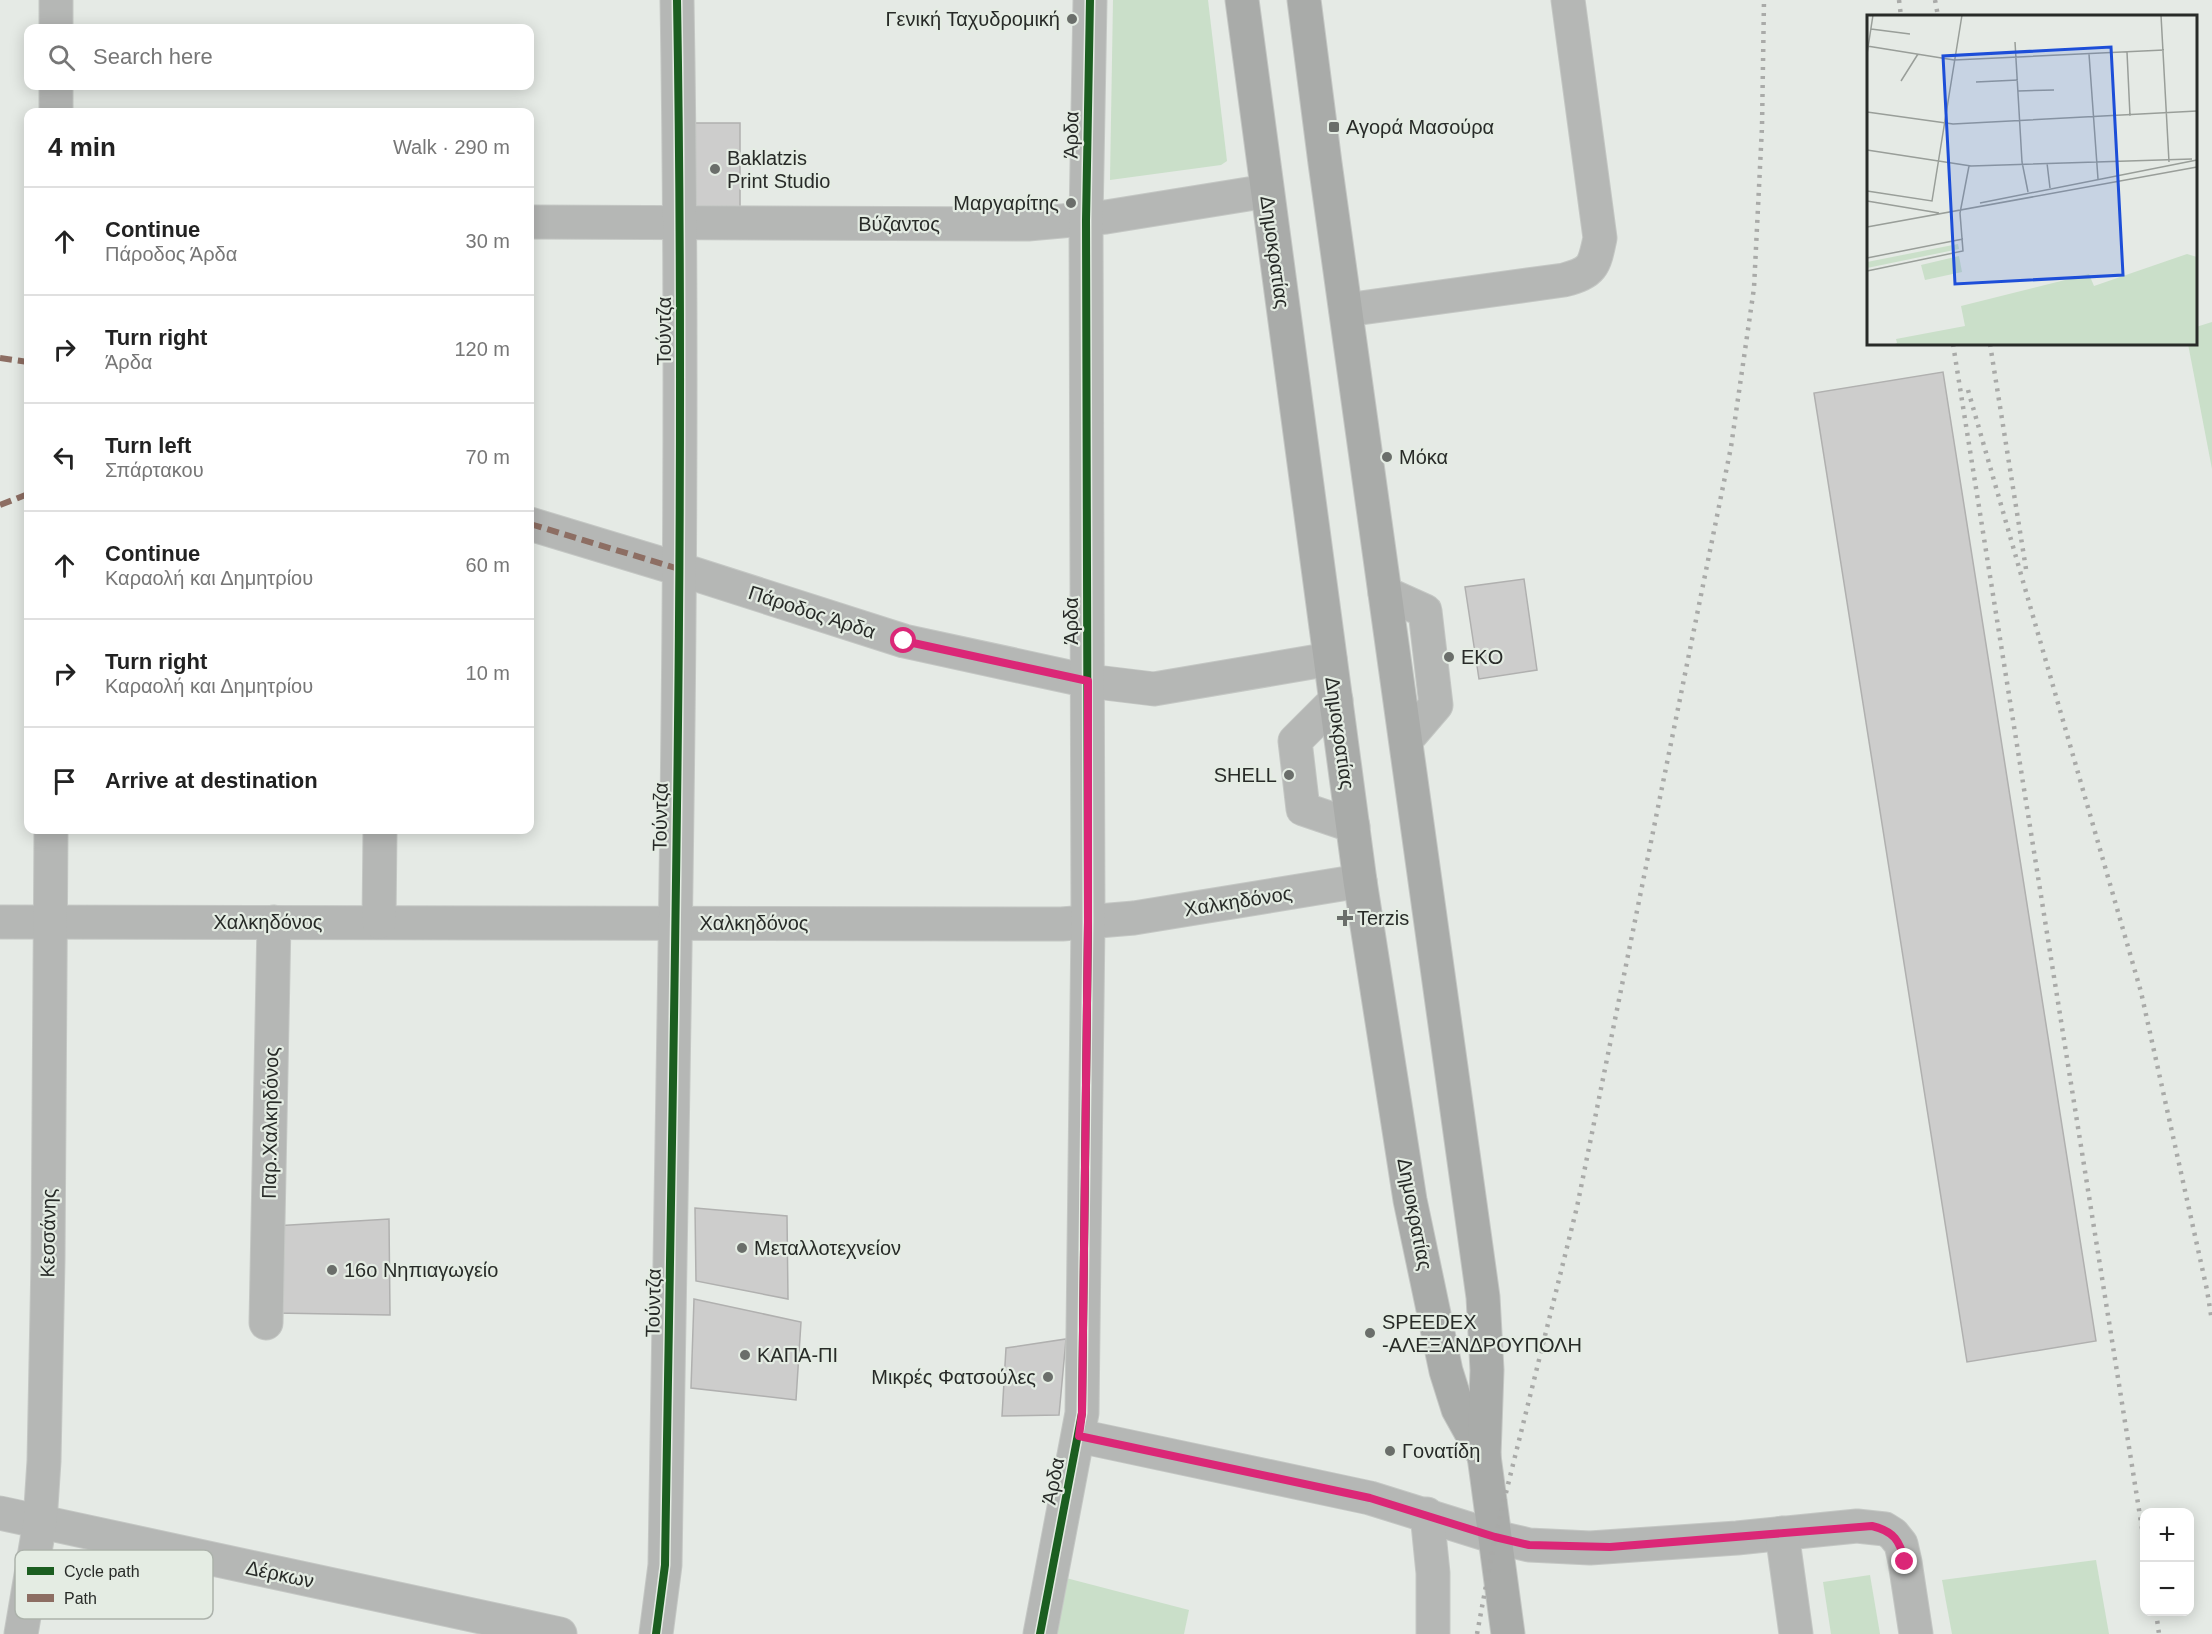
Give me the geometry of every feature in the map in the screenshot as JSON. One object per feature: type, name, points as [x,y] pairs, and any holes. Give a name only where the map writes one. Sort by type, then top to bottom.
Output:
[{"type":"highway","name":"Δημοκρατίας","points":[[1242,0],[1360,881],[1410,1200],[1446,1371],[1458,1408],[1484,1456]]},
{"type":"highway","name":"Δημοκρατίας","points":[[1304,0],[1483,1297],[1487,1370],[1484,1456],[1508,1634]]},
{"type":"street","points":[[56,0],[56,24]]},
{"type":"street","name":"Τούντζα","points":[[656,1634],[665,1565],[675,923],[681,223],[677,0]]},
{"type":"street","name":"Άρδα","points":[[1040,1634],[1082,1413],[1088,922],[1086,220],[1090,0]]},
{"type":"street","points":[[1346,309],[1564,280],[1582,275],[1595,262],[1600,238],[1568,0]]},
{"type":"street","points":[[56,90],[56,108]]},
{"type":"street","name":"Βύζαντος","points":[[534,222],[1028,224],[1086,220],[1267,191]]},
{"type":"street","name":"Πάροδος Άρδα","points":[[534,525],[904,641],[1088,681],[1154,689],[1330,659]]},
{"type":"street","points":[[1336,700],[1295,741],[1303,809],[1353,826]]},
{"type":"street","name":"Κεσσάνης","points":[[35,1550],[40,1522],[44,1461],[48,1271],[51,834]]},
{"type":"street","points":[[379,922],[380,834]]},
{"type":"street","name":"Χαλκηδόνος","points":[[0,922],[1088,922],[1134,918],[1360,881]]},
{"type":"street","name":"Παρ.Χαλκηδόνος","points":[[266,1323],[274,922]]},
{"type":"street","points":[[1079,1436],[1370,1498],[1495,1537],[1529,1545],[1590,1548],[1857,1526],[1885,1529],[1893,1534],[1900,1544],[1916,1634]]},
{"type":"street","name":"Δέρκων","points":[[0,1513],[170,1550]]},
{"type":"street","points":[[1426,1514],[1433,1573],[1434,1634]]},
{"type":"street","points":[[1782,1533],[1796,1634]]},
{"type":"street","name":"Δέρκων","points":[[213,1559],[560,1634]]},
{"type":"street","name":"Κεσσάνης","points":[[21,1634],[24,1619]]},
{"type":"green space","points":[[1113,0],[1208,0],[1227,161],[1221,165],[1110,180]]},
{"type":"green space","points":[[2212,322],[2212,469],[2188,345],[2197,345],[2197,327]]},
{"type":"green space","points":[[2096,1560],[2109,1634],[1952,1634],[1942,1580]]},
{"type":"green space","points":[[1870,1575],[1880,1634],[1831,1634],[1823,1582]]},
{"type":"green space","points":[[1066,1578],[1189,1610],[1184,1634],[1055,1634]]},
{"type":"building","name":"Baklatzis Print Studio","points":[[690,123],[740,123],[740,215],[690,215]]},
{"type":"building","points":[[1943,372],[2096,1341],[1967,1362],[1814,393]]},
{"type":"building","points":[[1524,579],[1537,670],[1479,679],[1465,587]]},
{"type":"building","name":"Μεταλλοτεχνείον","points":[[695,1208],[787,1216],[788,1299],[696,1281]]},
{"type":"building","name":"16ο Νηπιαγωγείο","points":[[389,1219],[390,1315],[275,1313],[274,1226]]},
{"type":"building","name":"ΚΑΠΑ-ΠΙ","points":[[694,1299],[801,1322],[796,1400],[691,1388]]},
{"type":"building","points":[[1066,1339],[1059,1415],[1002,1416],[1006,1348]]},
{"type":"railway","points":[[1477,1634],[1495,1537],[1577,1207],[1731,447],[1754,288],[1762,127],[1764,0]]},
{"type":"railway","points":[[1899,0],[1901,15]]},
{"type":"railway","points":[[1935,0],[1938,15]]},
{"type":"railway","points":[[1953,345],[2140,1516]]},
{"type":"railway","points":[[1990,345],[2026,569]]},
{"type":"railway","points":[[1968,390],[2141,992],[2212,1321]]},
{"type":"railway","points":[[2157,1616],[2159,1634]]},
{"type":"marked path","points":[[0,358],[24,361]]},
{"type":"marked path","points":[[0,505],[24,496]]},
{"type":"marked path","points":[[534,525],[679,569]]},
{"type":"cycle path","points":[[656,1634],[665,1565],[677,782],[680,391],[677,0]]},
{"type":"cycle path","points":[[1040,1634],[1082,1413],[1088,922],[1086,220],[1090,0]]},
{"type":"place","name":"Γενική Ταχυδρομική","points":[[1072,19]]},
{"type":"place","name":"Αγορά Μασούρα","points":[[1334,127]]},
{"type":"place","name":"Baklatzis Print Studio","points":[[715,169]]},
{"type":"place","name":"Μαργαρίτης","points":[[1071,203]]},
{"type":"place","name":"Μόκα","points":[[1387,457]]},
{"type":"place","name":"EKO","points":[[1449,657]]},
{"type":"place","name":"SHELL","points":[[1289,775]]},
{"type":"place","name":"Terzis","points":[[1345,918]]},
{"type":"place","name":"Μεταλλοτεχνείον","points":[[742,1248]]},
{"type":"place","name":"16ο Νηπιαγωγείο","points":[[332,1270]]},
{"type":"place","name":"SPEEDEX -ΑΛΕΞΑΝΔΡΟΥΠΟΛΗ","points":[[1370,1333]]},
{"type":"place","name":"ΚΑΠΑ-ΠΙ","points":[[745,1355]]},
{"type":"place","name":"Μικρές Φατσούλες","points":[[1048,1377]]},
{"type":"place","name":"Γονατίδη","points":[[1390,1451]]},
{"type":"route","points":[[904,641],[1088,681],[1088,922],[1082,1413],[1079,1436],[1370,1498],[1495,1537],[1529,1545],[1610,1547],[1872,1526],[1885,1529],[1893,1534],[1900,1544],[1905,1562]]}]
